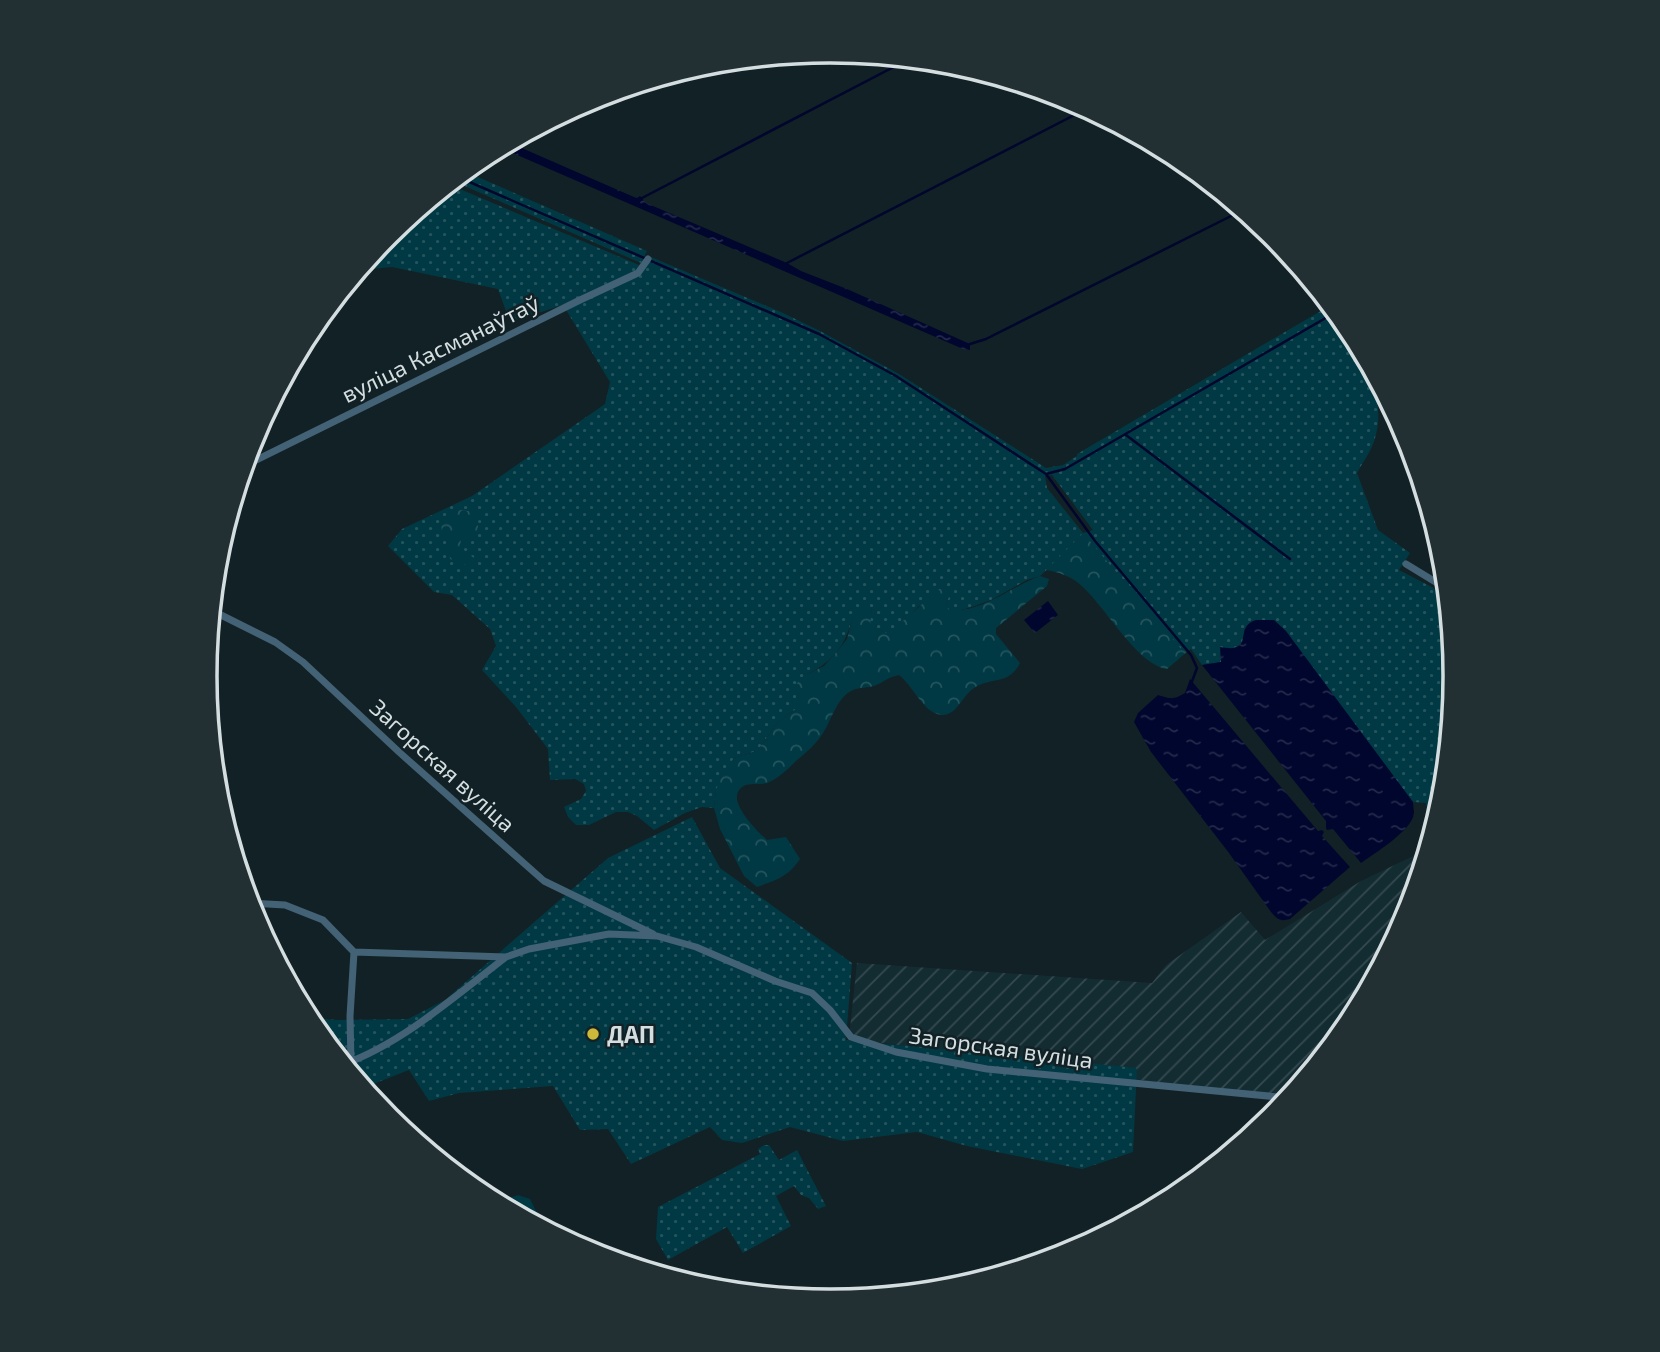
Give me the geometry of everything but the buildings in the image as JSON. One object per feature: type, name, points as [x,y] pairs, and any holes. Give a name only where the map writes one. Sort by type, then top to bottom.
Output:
[{"type":"street","name":"вуліца Касманаўтаў","points":[[257,459],[638,273],[648,259]]},
{"type":"street","points":[[1406,564],[1436,582]]},
{"type":"street","name":"Загорская вуліца","points":[[220,615],[275,642],[303,662],[544,881],[657,936],[696,947],[775,981],[812,993],[830,1010],[851,1037],[896,1052],[988,1069],[1275,1097]]},
{"type":"street","points":[[262,904],[285,905],[323,920],[354,952],[348,1054]]},
{"type":"street","name":"Загорская вуліца","points":[[354,952],[506,957],[529,949],[608,934],[657,936]]},
{"type":"street","points":[[353,1060],[399,1037],[506,957]]},
{"type":"shaded area","points":[[1416,855],[1396,911],[1361,983],[1316,1049],[1273,1099],[849,1038],[857,963],[1152,983],[1166,965],[1241,912],[1265,940],[1361,881]]},
{"type":"green space","points":[[476,176],[647,251],[641,263],[463,185]]},
{"type":"green space","points":[[459,189],[639,265],[649,262],[651,257],[783,313],[899,374],[1046,468],[1063,465],[1077,454],[1322,310],[1340,335],[1376,398],[1377,431],[1372,447],[1357,473],[1378,530],[1410,553],[1399,570],[1437,590],[1442,636],[1442,716],[1427,812],[1426,803],[1413,802],[1244,629],[1244,641],[1232,649],[1221,662],[1202,665],[1191,649],[1182,650],[1052,565],[1040,576],[972,607],[957,611],[948,609],[946,604],[949,596],[919,606],[903,623],[886,633],[869,625],[872,608],[852,620],[836,653],[806,675],[796,709],[778,722],[757,751],[734,758],[716,790],[714,808],[702,807],[685,813],[654,830],[628,812],[616,812],[589,825],[576,825],[568,817],[564,807],[581,799],[586,791],[584,784],[575,779],[550,780],[548,749],[516,707],[482,670],[496,646],[490,629],[452,595],[434,592],[388,546],[402,529],[472,496],[605,404],[610,382],[563,305],[510,322],[498,289],[392,267],[372,269],[426,215]],"holes":[[[1052,475],[1093,530],[1083,533],[1047,488],[1045,476]]]},
{"type":"green space","points":[[461,510],[474,512],[478,516],[476,533],[461,540],[460,547],[475,559],[471,567],[450,559],[451,542],[442,533],[441,522],[447,514]]},
{"type":"green space","points":[[1083,533],[1182,650],[1188,651],[1167,669],[1155,665],[1143,656],[1077,582],[1070,577],[1046,570]]},
{"type":"green space","points":[[1040,576],[1049,579],[1047,586],[996,628],[996,634],[1020,663],[1010,675],[974,688],[954,711],[944,715],[927,707],[899,675],[874,686],[853,690],[839,703],[817,741],[787,770],[767,783],[741,788],[737,797],[738,804],[752,825],[767,840],[786,837],[800,859],[786,874],[757,887],[744,876],[720,829],[714,808],[716,790],[723,772],[734,758],[757,751],[778,722],[796,709],[796,684],[806,675],[824,666],[835,654],[847,639],[852,620],[860,607],[872,607],[870,625],[886,633],[939,589],[948,590],[946,605],[949,609],[960,610],[995,599]]},
{"type":"green space","points":[[692,817],[720,868],[852,963],[846,1040],[1137,1068],[1133,1152],[1082,1169],[967,1146],[917,1132],[843,1141],[790,1127],[742,1143],[722,1140],[710,1127],[631,1164],[608,1129],[580,1130],[553,1086],[459,1093],[429,1101],[409,1070],[373,1084],[321,1019],[408,1019],[445,1000],[608,858]]},
{"type":"green space","points":[[769,1145],[779,1160],[797,1150],[826,1206],[818,1209],[794,1186],[776,1196],[791,1226],[743,1253],[727,1227],[668,1260],[656,1239],[658,1207],[760,1154],[758,1149]]},
{"type":"green space","points":[[518,1195],[530,1199],[538,1215],[523,1207],[509,1198]]},
{"type":"water","points":[[520,147],[634,197],[640,196],[646,203],[970,344],[970,350],[512,152]]},
{"type":"water","points":[[1048,601],[1058,615],[1035,633],[1024,620]]},
{"type":"water","points":[[1256,620],[1274,620],[1286,631],[1413,802],[1414,814],[1406,827],[1392,841],[1361,863],[1333,829],[1327,830],[1326,821],[1202,665],[1221,662],[1220,647],[1238,647],[1245,628]]},
{"type":"water","points":[[1190,679],[1318,831],[1324,832],[1322,836],[1350,867],[1290,919],[1279,919],[1271,912],[1151,752],[1134,722],[1138,713],[1158,695],[1172,698],[1185,693]]},
{"type":"waterway","points":[[642,198],[895,66]]},
{"type":"waterway","points":[[787,263],[1075,115]]},
{"type":"waterway","points":[[468,181],[819,334],[896,376],[1046,474],[1095,541],[1191,655],[1197,668],[1191,684]]},
{"type":"waterway","points":[[970,344],[986,339],[1234,215]]},
{"type":"waterway","points":[[1046,474],[1065,469],[1327,317]]},
{"type":"waterway","points":[[1126,435],[1290,559]]},
{"type":"place","name":"ДАП","points":[[593,1034]]}]
